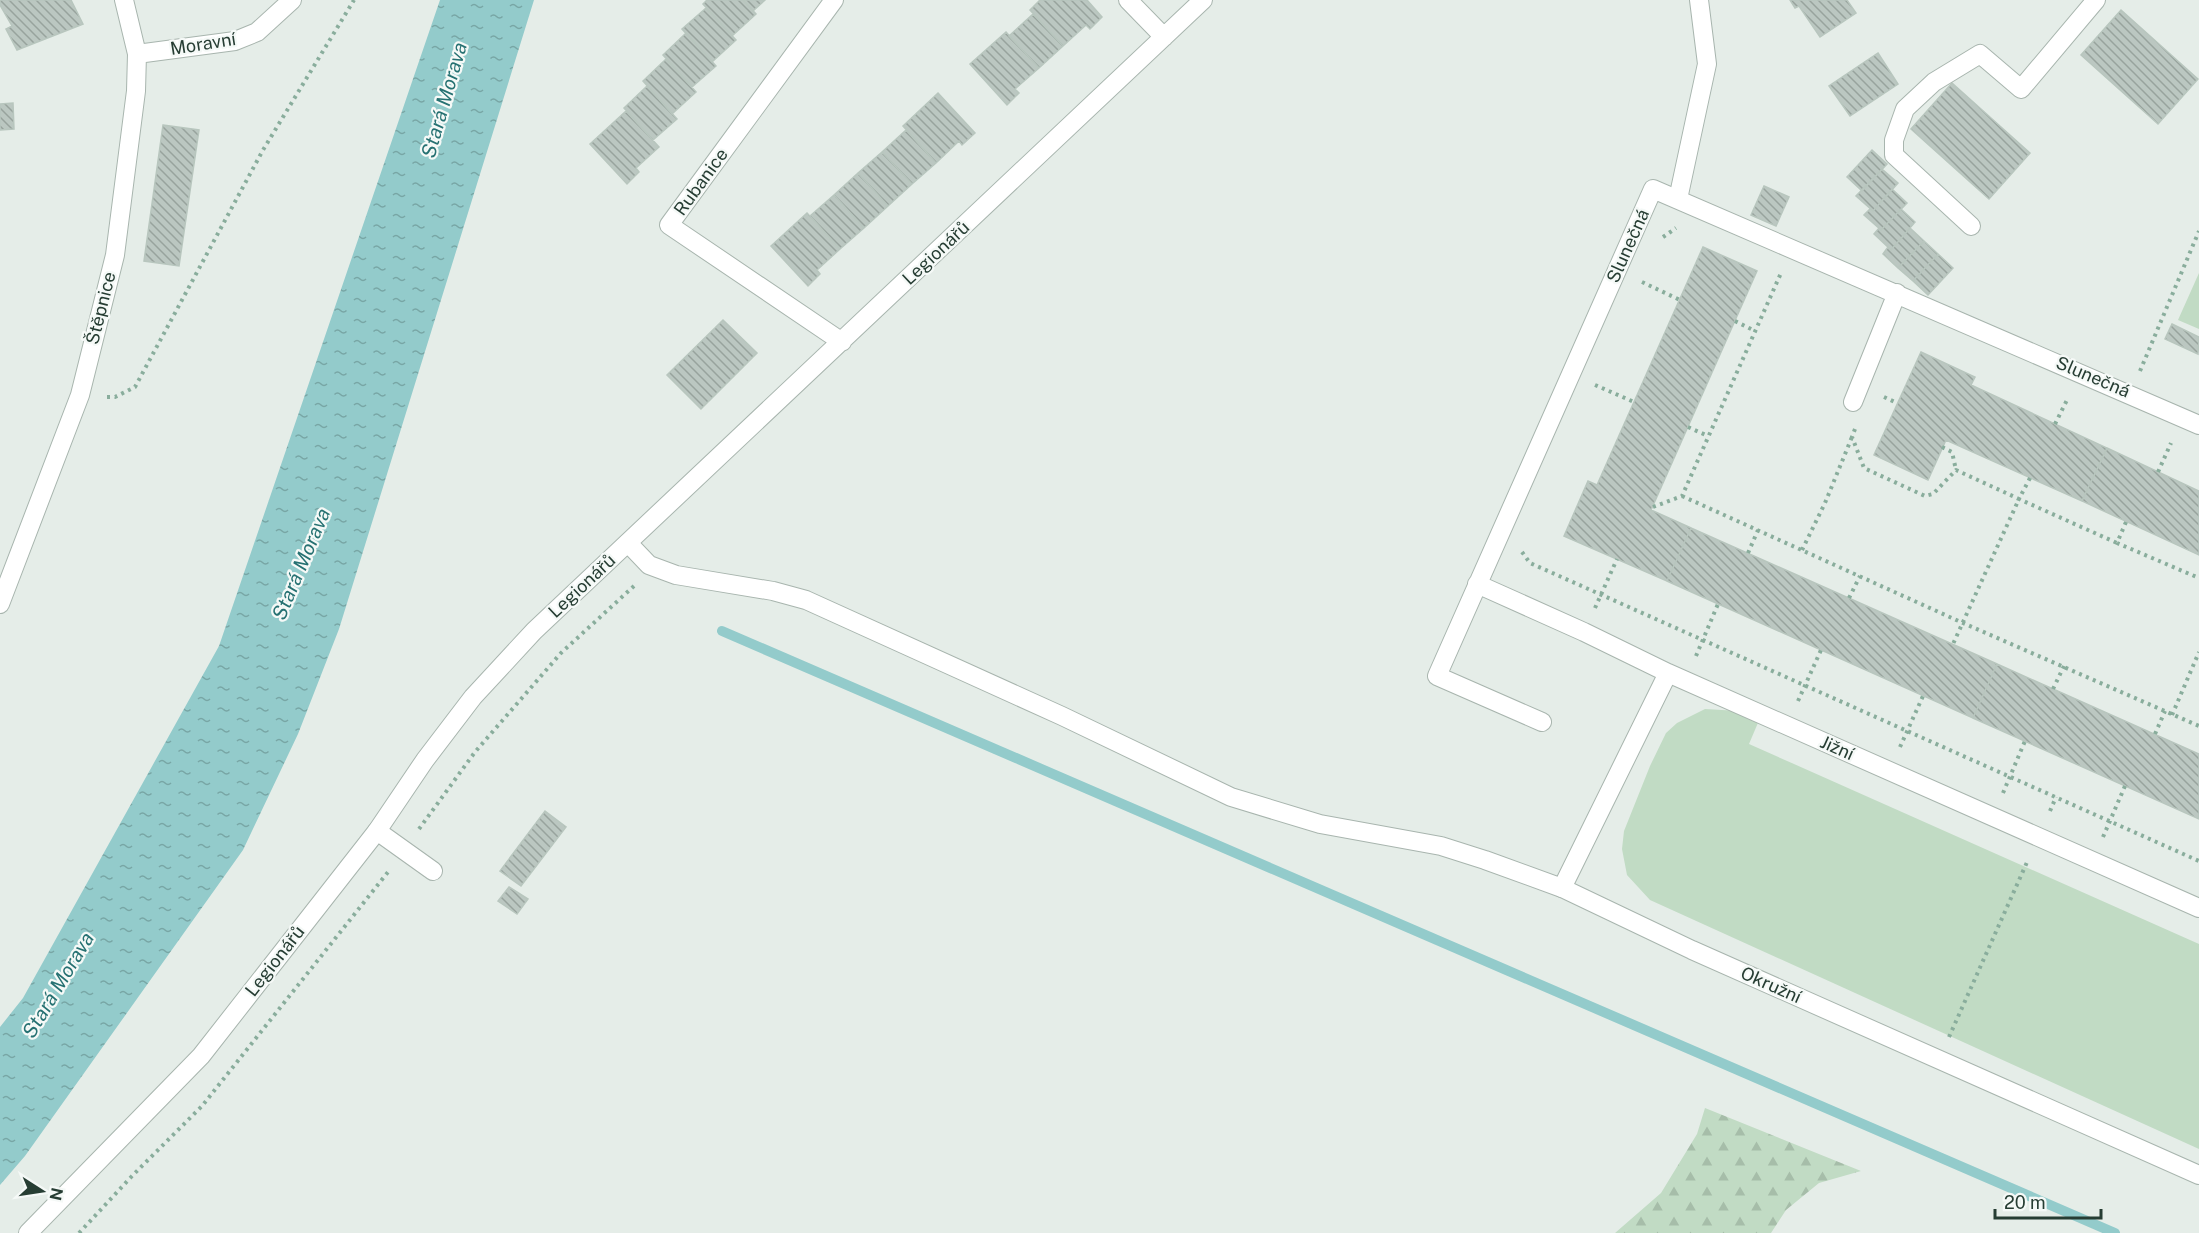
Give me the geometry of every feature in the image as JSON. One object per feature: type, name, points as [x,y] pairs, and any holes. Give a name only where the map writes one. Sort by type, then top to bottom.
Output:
[{"type":"street","name":"Štěpnice","points":[[0,604],[80,395],[115,255],[136,91],[137,54],[124,0]]},
{"type":"street","name":"Moravní","points":[[137,54],[235,41],[257,32],[292,0]]},
{"type":"street","name":"Rubanice","points":[[834,0],[669,225],[842,342]]},
{"type":"street","points":[[1128,0],[1164,37]]},
{"type":"street","name":"Legionářů","points":[[28,1233],[201,1056],[376,831],[425,760],[473,698],[534,631],[1203,0]]},
{"type":"street","points":[[1678,199],[1707,64],[1699,0]]},
{"type":"street","points":[[1971,226],[1894,155],[1894,140],[1905,109],[1934,82],[1980,54],[2021,89],[2096,0]]},
{"type":"street","name":"Slunečná","points":[[1542,722],[1437,676],[1653,189],[2199,425]]},
{"type":"street","points":[[1852,402],[1897,293]]},
{"type":"street","points":[[628,543],[649,565]]},
{"type":"street","name":"Okružní","points":[[649,565],[676,575],[773,591],[806,600],[1051,711],[1231,797],[1320,825],[1441,846],[1562,888],[1692,950],[2199,1175]]},
{"type":"street","name":"Jižní","points":[[1477,584],[1685,681],[2199,908]]},
{"type":"street","points":[[1562,888],[1668,673]]},
{"type":"street","points":[[376,831],[433,871]]},
{"type":"path","points":[[80,395],[115,398],[135,387],[263,150],[354,0]]},
{"type":"path","points":[[1656,242],[1679,226]]},
{"type":"path","points":[[2131,394],[2199,231]]},
{"type":"path","points":[[1682,496],[1785,263]]},
{"type":"path","points":[[1636,279],[1680,300]]},
{"type":"path","points":[[1735,321],[1755,331]]},
{"type":"path","points":[[1588,382],[1634,402]]},
{"type":"path","points":[[2055,424],[2070,392]]},
{"type":"path","points":[[1880,395],[1898,403]]},
{"type":"path","points":[[1688,427],[1708,436]]},
{"type":"path","points":[[1802,550],[1825,503],[1856,428]]},
{"type":"path","points":[[1852,437],[1864,468],[1925,496],[1933,494],[1956,470]]},
{"type":"path","points":[[1942,447],[1952,452],[1956,470]]},
{"type":"path","points":[[1956,470],[2199,578]]},
{"type":"path","points":[[1953,644],[2030,478]]},
{"type":"path","points":[[1653,507],[1682,496],[1963,623],[2199,726]]},
{"type":"path","points":[[2117,543],[2126,522]]},
{"type":"path","points":[[1748,553],[1758,530]]},
{"type":"path","points":[[1521,545],[1522,553],[1530,563],[2199,861]]},
{"type":"path","points":[[1584,632],[1617,559]]},
{"type":"path","points":[[79,1233],[202,1106],[404,850],[475,752],[561,653],[633,588],[649,565]]},
{"type":"path","points":[[1849,598],[1860,576]]},
{"type":"path","points":[[1685,681],[1718,604]]},
{"type":"path","points":[[1787,726],[1821,650]]},
{"type":"path","points":[[2172,715],[2199,652]]},
{"type":"path","points":[[2053,689],[2064,666]]},
{"type":"path","points":[[1890,771],[1923,696]]},
{"type":"path","points":[[2155,734],[2165,711]]},
{"type":"path","points":[[1992,816],[2025,741]]},
{"type":"path","points":[[2093,861],[2125,786]]},
{"type":"path","points":[[2049,811],[2056,797]]},
{"type":"path","points":[[1939,1060],[2030,856]]},
{"type":"green space","points":[[2199,273],[2199,329],[2178,320]]},
{"type":"green space","points":[[1705,709],[1739,711],[1760,718],[1749,744],[2199,944],[2199,1149],[1650,900],[1627,875],[1622,849],[1624,831],[1666,733],[1677,723]]},
{"type":"green space","points":[[1705,1108],[1861,1171],[1819,1183],[1786,1210],[1771,1233],[1615,1233],[1661,1193],[1697,1134]]},
{"type":"water","name":"Stará Morava","points":[[440,0],[534,0],[339,629],[298,734],[243,850],[25,1156],[0,1185],[0,1027],[23,998],[219,646]]},
{"type":"building","points":[[0,0],[71,0],[83,24],[17,50],[6,29],[12,26],[0,5]]},
{"type":"building","points":[[707,0],[743,0],[756,14],[732,36],[703,4]]},
{"type":"building","points":[[743,0],[765,0],[753,11]]},
{"type":"building","points":[[1040,0],[1087,0],[1102,17],[1090,29],[1086,25],[1063,46],[1030,10]]},
{"type":"building","points":[[1790,0],[1847,0],[1856,13],[1820,37],[1799,6],[1795,8]]},
{"type":"building","points":[[706,8],[736,40],[712,62],[682,29]]},
{"type":"building","points":[[2121,10],[2198,79],[2158,124],[2081,55]]},
{"type":"building","points":[[1033,14],[1063,46],[1039,68],[1009,36]]},
{"type":"building","points":[[1006,32],[1039,68],[1015,89],[1019,93],[1007,105],[970,64]]},
{"type":"building","points":[[686,33],[716,66],[692,87],[663,55]]},
{"type":"building","points":[[1878,53],[1898,84],[1850,116],[1829,86]]},
{"type":"building","points":[[666,59],[696,92],[672,114],[643,81]]},
{"type":"building","points":[[1952,83],[2030,153],[1989,199],[1911,129]]},
{"type":"building","points":[[647,86],[677,119],[653,140],[624,108]]},
{"type":"building","points":[[938,93],[975,133],[962,145],[959,141],[936,163],[903,126]]},
{"type":"building","points":[[13,103],[14,129],[0,130],[0,104]]},
{"type":"building","points":[[626,111],[659,147],[636,168],[639,172],[627,184],[590,144]]},
{"type":"building","points":[[163,125],[199,130],[179,266],[144,261]]},
{"type":"building","points":[[906,130],[936,163],[912,184],[882,152]]},
{"type":"building","points":[[1872,150],[1887,164],[1862,191],[1847,177]]},
{"type":"building","points":[[882,152],[912,184],[888,206],[858,173]]},
{"type":"building","points":[[1882,169],[1898,183],[1873,211],[1856,196]]},
{"type":"building","points":[[858,173],[888,206],[864,228],[834,195]]},
{"type":"building","points":[[1764,186],[1789,197],[1776,226],[1751,215]]},
{"type":"building","points":[[1892,189],[1907,203],[1881,230],[1864,215],[1870,209],[1873,211]]},
{"type":"building","points":[[834,195],[864,228],[840,249],[810,216]]},
{"type":"building","points":[[1901,209],[1915,222],[1891,250],[1874,234],[1879,228],[1881,230]]},
{"type":"building","points":[[807,213],[840,249],[817,270],[820,274],[808,286],[771,246]]},
{"type":"building","points":[[1910,228],[1924,241],[1898,268],[1883,254],[1888,247],[1891,250]]},
{"type":"building","points":[[1924,241],[1938,254],[1913,281],[1898,268]]},
{"type":"building","points":[[1703,247],[1757,271],[1651,510],[1691,528],[1667,581],[1564,536],[1588,481],[1597,485]]},
{"type":"building","points":[[1938,254],[1953,268],[1928,295],[1913,281]]},
{"type":"building","points":[[723,320],[757,353],[701,409],[667,375]]},
{"type":"building","points":[[2172,324],[2199,337],[2198,354],[2165,339]]},
{"type":"building","points":[[1921,352],[1975,377],[1971,385],[2107,448],[2082,501],[1946,440],[1928,480],[1874,455]]},
{"type":"building","points":[[2107,448],[2199,491],[2199,555],[2082,501]]},
{"type":"building","points":[[1691,528],[1997,664],[1973,718],[1667,581]]},
{"type":"building","points":[[1997,664],[2199,754],[2199,819],[1973,718]]},
{"type":"building","points":[[545,811],[566,827],[521,886],[500,871]]},
{"type":"building","points":[[509,887],[528,899],[517,914],[498,901]]},
{"type":"waterway","points":[[722,631],[2115,1233]]}]
